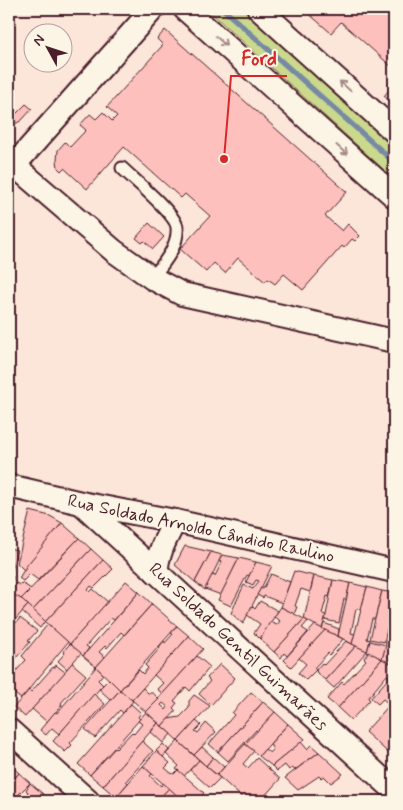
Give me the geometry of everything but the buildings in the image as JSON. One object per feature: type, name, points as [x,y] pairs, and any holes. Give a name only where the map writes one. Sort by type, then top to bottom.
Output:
[{"type":"street","points":[[153,9],[10,166],[114,251],[152,278],[182,294],[394,341]]},
{"type":"street","points":[[185,9],[394,196]]},
{"type":"street","points":[[259,9],[394,131]]},
{"type":"street","name":"Rua Soldado Arnoldo Cândido Raulino","points":[[9,486],[81,503],[175,521],[394,571]]},
{"type":"street","name":"Rua Soldado Gentil Guimarães","points":[[81,503],[394,790]]},
{"type":"street","points":[[156,572],[158,556],[175,521]]},
{"type":"street","points":[[9,730],[88,801]]},
{"type":"lane","points":[[122,168],[172,215],[177,226],[175,240],[167,259],[152,278]]},
{"type":"green space","points":[[207,9],[243,9],[394,145],[394,179]]},
{"type":"waterway","points":[[223,9],[394,162]]},
{"type":"place","name":"Ford","points":[[224,159]]}]
